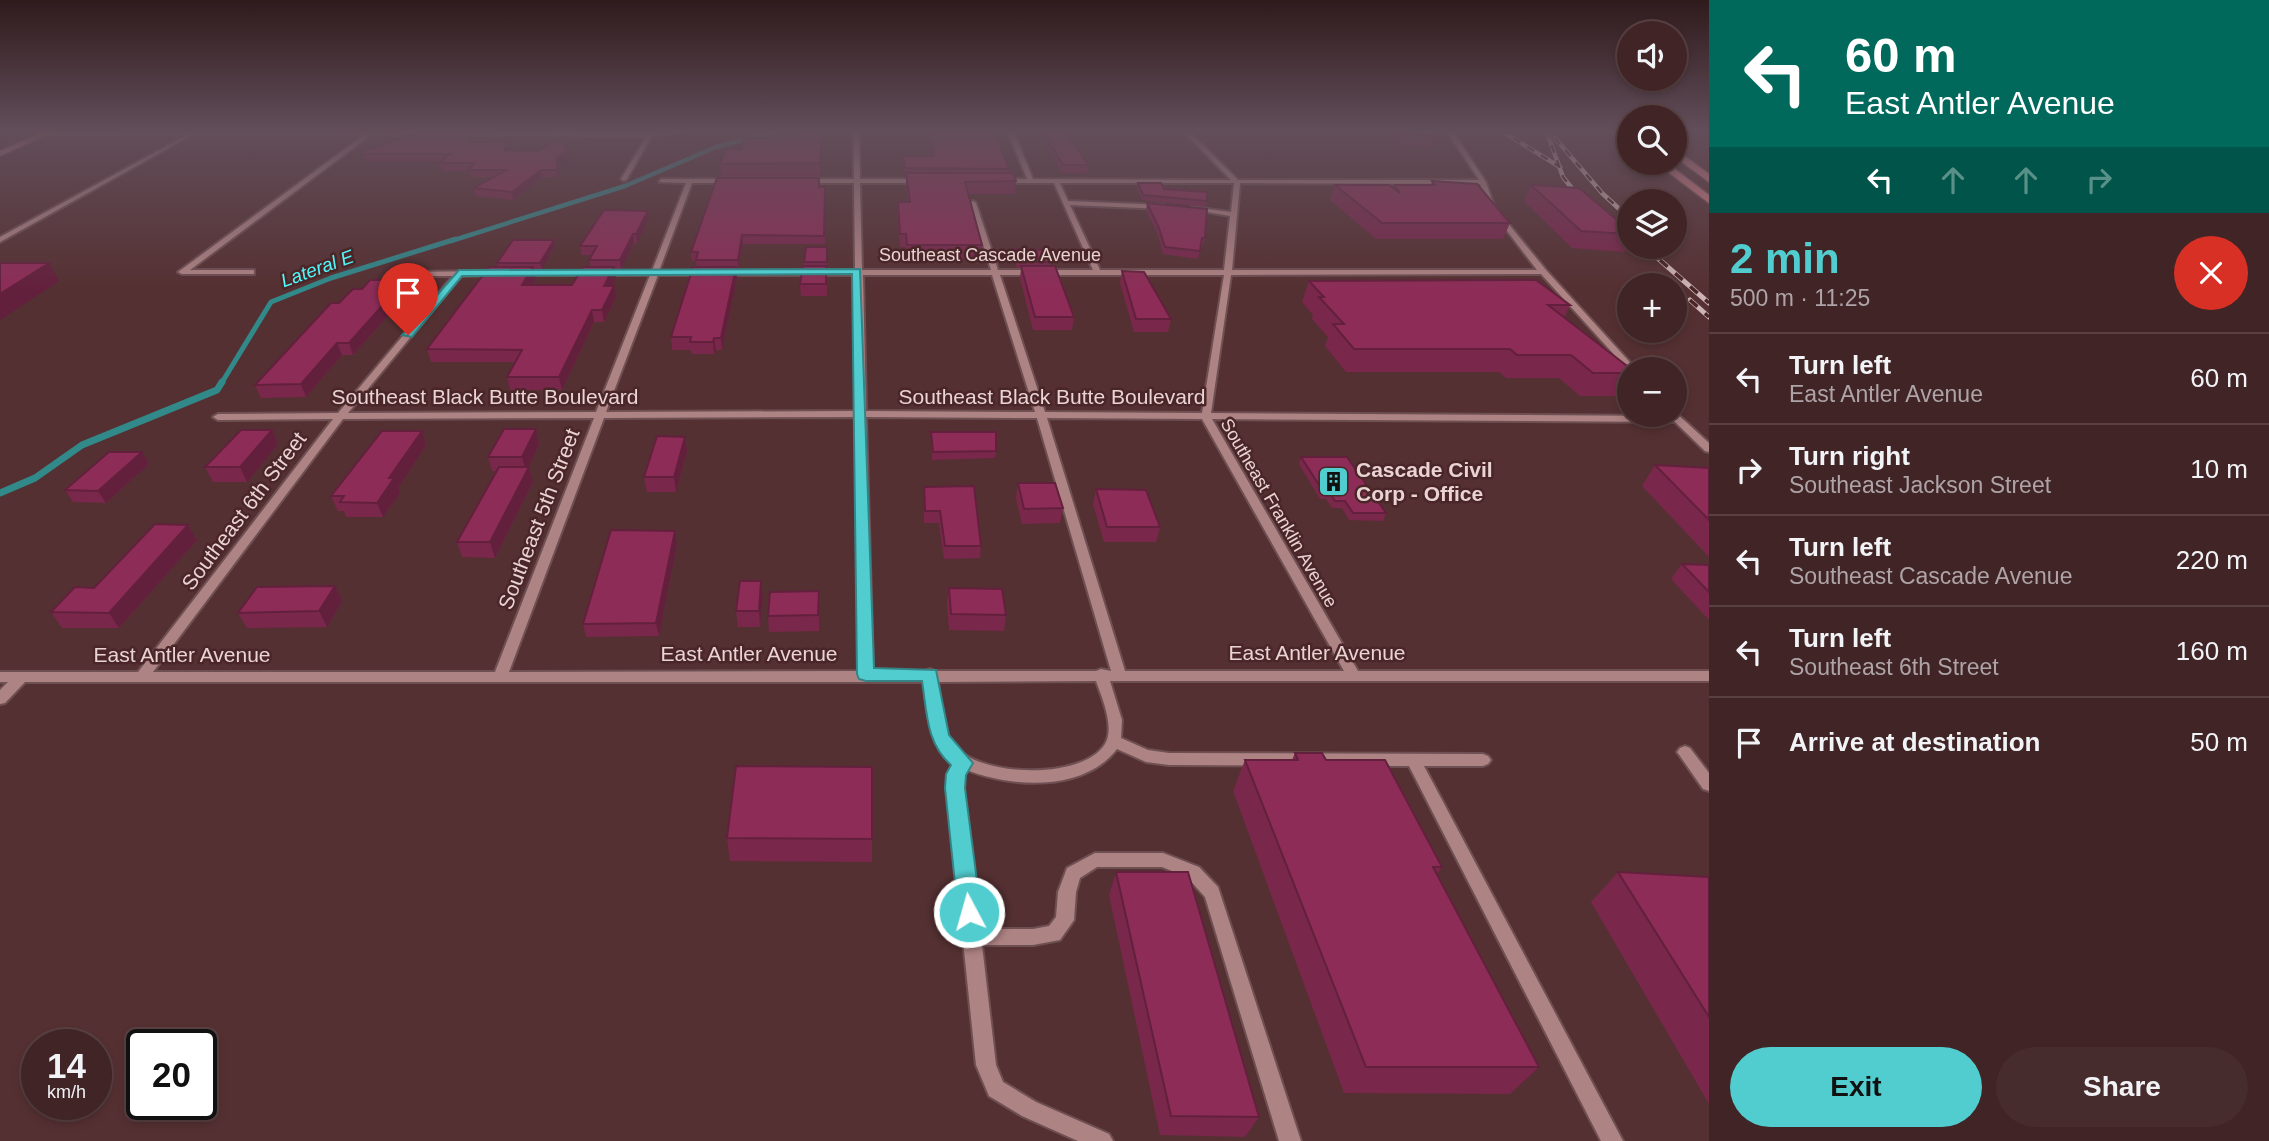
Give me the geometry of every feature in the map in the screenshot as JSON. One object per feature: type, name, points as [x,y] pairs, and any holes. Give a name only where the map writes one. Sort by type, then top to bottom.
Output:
[{"type":"highway","points":[[1687,183],[1709,201]]},
{"type":"street","points":[[0,240],[103,183]]},
{"type":"street","points":[[251,272],[182,272],[302,183]]},
{"type":"street","name":"Southeast 5th Street","points":[[500,676],[689,183]]},
{"type":"street","points":[[855,183],[866,674]]},
{"type":"street","points":[[1057,183],[1097,271]]},
{"type":"street","name":"Southeast Franklin Avenue","points":[[1237,183],[1228,272],[1206,417],[1353,674]]},
{"type":"street","points":[[1483,183],[1491,206],[1544,272],[1621,357]]},
{"type":"street","points":[[973,203],[1041,415],[1119,674]]},
{"type":"street","points":[[1066,203],[1169,207]]},
{"type":"street","points":[[1181,208],[1234,214]]},
{"type":"street","name":"Southeast Cascade Avenue","points":[[395,274],[857,271],[1544,272]]},
{"type":"street","name":"Southeast 6th Street","points":[[142,676],[340,417],[459,273]]},
{"type":"street","name":"Southeast Black Butte Boulevard","points":[[218,417],[860,414],[1617,417]]},
{"type":"street","points":[[1686,427],[1709,449]]},
{"type":"street","name":"East Antler Avenue","points":[[0,677],[866,674],[1709,676]]},
{"type":"street","points":[[0,699],[22,677]]},
{"type":"street","points":[[1113,741],[1146,756],[1168,759],[1483,760]]},
{"type":"street","points":[[1685,752],[1709,785]]},
{"type":"street","points":[[1413,759],[1612,1141]]},
{"type":"street","points":[[963,763],[956,774],[955,788],[986,1065],[996,1089],[1029,1109],[1102,1141]]},
{"type":"street","points":[[972,937],[1054,934],[1065,920],[1067,892],[1073,873],[1095,860],[1163,860],[1193,872],[1212,893],[1290,1141]]},
{"type":"lane","points":[[930,674],[940,736],[949,751],[963,763],[984,772],[1005,776],[1049,776],[1098,760],[1110,748],[1115,723],[1101,674]]},
{"type":"building","points":[[482,183],[524,183],[512,192],[474,188]]},
{"type":"building","points":[[715,183],[819,183],[819,187],[825,187],[824,236],[742,235],[738,260],[696,260],[698,252],[691,252]]},
{"type":"building","points":[[907,183],[965,183],[982,245],[907,245],[906,234],[900,234],[898,202],[910,202]]},
{"type":"building","points":[[1138,183],[1161,183],[1164,189],[1207,192],[1207,201],[1143,195]]},
{"type":"building","points":[[1434,183],[1477,184],[1510,223],[1382,223],[1335,185],[1389,185],[1400,193],[1395,185],[1435,185]]},
{"type":"building","points":[[1531,185],[1579,188],[1617,220],[1617,233],[1581,231]]},
{"type":"building","points":[[1147,203],[1207,209],[1205,238],[1202,238],[1200,251],[1165,247]]},
{"type":"building","points":[[604,210],[648,211],[620,260],[589,260],[597,246],[580,246]]},
{"type":"building","points":[[513,240],[554,240],[540,263],[497,263]]},
{"type":"building","points":[[806,247],[827,247],[827,262],[804,262]]},
{"type":"building","points":[[1014,249],[1046,250],[1050,262],[1017,262]]},
{"type":"building","points":[[0,263],[49,263],[0,294]]},
{"type":"building","points":[[803,266],[826,266],[826,284],[800,284]]},
{"type":"building","points":[[1021,266],[1055,266],[1074,317],[1035,317]]},
{"type":"building","points":[[489,267],[533,267],[522,285],[572,285],[583,267],[614,267],[604,286],[614,286],[602,310],[592,310],[559,377],[507,377],[522,350],[427,349]]},
{"type":"building","points":[[693,267],[736,267],[721,338],[714,338],[713,342],[690,342],[691,337],[671,337]]},
{"type":"building","points":[[1122,271],[1144,272],[1171,319],[1136,319]]},
{"type":"building","points":[[370,280],[405,280],[349,343],[337,343],[301,384],[255,385],[331,303],[339,303],[353,289],[362,289]]},
{"type":"building","points":[[1536,280],[1570,305],[1548,305],[1617,358],[1617,373],[1593,373],[1571,355],[1517,355],[1510,349],[1354,349],[1333,324],[1344,324],[1319,297],[1324,297],[1309,281]]},
{"type":"building","points":[[504,429],[536,429],[522,457],[488,457]]},
{"type":"building","points":[[241,430],[272,430],[240,467],[205,467]]},
{"type":"building","points":[[382,431],[422,431],[389,478],[394,478],[377,503],[340,502],[344,496],[331,496]]},
{"type":"building","points":[[931,432],[996,432],[996,451],[933,452]]},
{"type":"building","points":[[657,436],[685,437],[674,477],[644,477]]},
{"type":"building","points":[[109,452],[142,452],[98,491],[65,490]]},
{"type":"building","name":"Cascade Civil Corp - Office","points":[[1301,457],[1347,457],[1386,513],[1353,513],[1345,501],[1335,501],[1329,491],[1323,491]]},
{"type":"building","points":[[1655,465],[1709,468],[1709,520]]},
{"type":"building","points":[[499,467],[529,467],[490,542],[457,542]]},
{"type":"building","points":[[1018,483],[1055,483],[1063,508],[1024,509]]},
{"type":"building","points":[[974,486],[981,546],[945,546],[940,511],[925,511],[924,487]]},
{"type":"building","points":[[1096,489],[1146,490],[1160,527],[1107,527]]},
{"type":"building","points":[[155,524],[188,525],[109,613],[51,612],[75,587],[94,588]]},
{"type":"building","points":[[611,530],[675,531],[656,623],[583,624]]},
{"type":"building","points":[[1682,564],[1709,565],[1709,592]]},
{"type":"building","points":[[740,581],[761,581],[759,611],[736,611]]},
{"type":"building","points":[[335,586],[319,611],[238,613],[257,587]]},
{"type":"building","points":[[949,588],[1002,589],[1006,615],[951,614]]},
{"type":"building","points":[[819,591],[818,615],[768,616],[770,592]]},
{"type":"building","points":[[1295,753],[1322,753],[1326,760],[1385,760],[1442,867],[1433,867],[1539,1067],[1366,1067],[1245,760],[1298,760]]},
{"type":"building","points":[[736,766],[872,767],[872,839],[727,838]]},
{"type":"building","points":[[1116,872],[1188,872],[1259,1117],[1171,1116]]},
{"type":"building","points":[[1618,872],[1709,877],[1709,1017]]},
{"type":"waterway","name":"Lateral E","points":[[451,241],[631,183]]},
{"type":"waterway","name":"Lateral E","points":[[221,384],[271,302],[331,278],[456,239]]},
{"type":"waterway","name":"Lateral E","points":[[0,493],[35,478],[82,445],[217,390],[222,382]]},
{"type":"railway","points":[[1568,183],[1582,201]]},
{"type":"railway","points":[[1594,183],[1617,207]]},
{"type":"railway","points":[[1659,259],[1709,303]]},
{"type":"railway","points":[[1690,300],[1709,317]]},
{"type":"place","name":"Cascade Civil Corp - Office","points":[[1333,482]]},
{"type":"route","points":[[408,335],[459,273],[857,271],[866,674],[930,674],[940,736],[949,751],[963,763],[956,774],[955,788],[969,912]]}]
